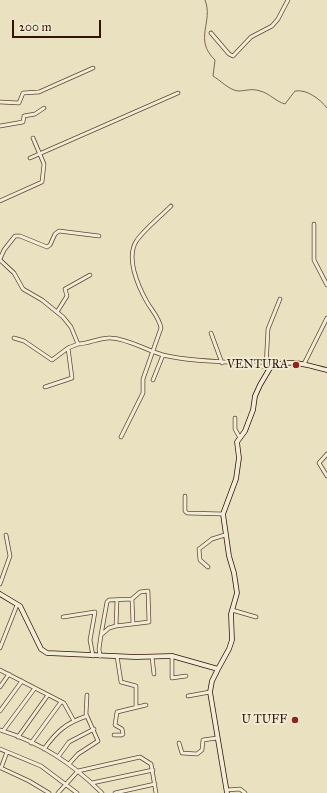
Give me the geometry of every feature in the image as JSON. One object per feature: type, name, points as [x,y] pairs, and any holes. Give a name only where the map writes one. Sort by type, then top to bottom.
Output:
[{"type":"street","points":[[211,33],[229,54],[233,56],[251,36],[272,26],[288,0]]},
{"type":"street","points":[[0,102],[19,102],[23,93],[39,92],[93,68]]},
{"type":"street","points":[[30,158],[178,93]]},
{"type":"street","points":[[0,126],[23,122],[24,116],[35,114],[44,108]]},
{"type":"street","points":[[0,201],[42,182],[44,164],[33,138]]},
{"type":"street","points":[[121,437],[143,393],[143,379],[161,328],[160,320],[146,301],[135,274],[133,248],[137,241],[172,206]]},
{"type":"street","points":[[314,224],[314,260],[327,285]]},
{"type":"street","points":[[78,344],[71,327],[42,300],[22,289],[14,274],[0,260],[4,250],[15,236],[20,236],[47,247],[50,245],[54,234],[59,231],[99,236]]},
{"type":"street","points":[[56,312],[67,295],[65,289],[90,275]]},
{"type":"street","points":[[245,793],[240,789],[227,791],[210,692],[212,680],[230,649],[232,640],[232,610],[237,593],[225,535],[223,514],[236,479],[239,458],[237,444],[250,420],[260,385],[268,367],[268,329],[280,299]]},
{"type":"street","points":[[304,364],[327,318]]},
{"type":"street","points":[[211,333],[222,363]]},
{"type":"street","points":[[14,338],[24,341],[52,360],[68,348],[78,344],[108,337],[138,345],[163,355],[222,363],[268,367],[298,362],[327,370]]},
{"type":"street","points":[[44,387],[72,378],[68,348]]},
{"type":"street","points":[[153,380],[163,355]]},
{"type":"street","points":[[235,418],[235,426],[240,438]]},
{"type":"street","points":[[327,454],[319,463],[327,476]]},
{"type":"street","points":[[184,496],[185,511],[187,513],[223,514]]},
{"type":"street","points":[[0,584],[10,556],[6,535]]},
{"type":"street","points":[[208,566],[198,556],[199,549],[212,539],[225,535]]},
{"type":"street","points":[[100,656],[101,635],[107,602],[132,599],[140,592],[148,592],[149,622],[116,626],[109,628],[101,635]]},
{"type":"street","points":[[0,594],[17,605],[23,612],[44,652],[93,656],[172,656],[218,669]]},
{"type":"street","points":[[132,599],[133,624]]},
{"type":"street","points":[[116,626],[117,600]]},
{"type":"street","points":[[0,648],[17,605]]},
{"type":"street","points":[[232,610],[256,616]]},
{"type":"street","points":[[63,617],[95,612],[90,640],[93,656]]},
{"type":"street","points":[[117,656],[121,682],[136,686],[136,707]]},
{"type":"street","points":[[172,656],[172,678],[186,676]]},
{"type":"street","points":[[152,657],[154,674]]},
{"type":"street","points":[[0,670],[64,703],[74,721]]},
{"type":"street","points":[[0,687],[9,674]]},
{"type":"street","points":[[0,711],[22,681]]},
{"type":"street","points":[[35,688],[2,731],[44,749],[70,764],[102,793]]},
{"type":"street","points":[[188,696],[210,692]]},
{"type":"street","points":[[18,737],[48,695]]},
{"type":"street","points":[[70,764],[78,754],[98,742],[94,729],[87,716],[87,695]]},
{"type":"street","points":[[31,743],[61,702]]},
{"type":"street","points":[[114,735],[122,735],[122,729],[115,725],[117,712],[146,705]]},
{"type":"street","points":[[44,749],[57,731],[74,721],[87,716]]},
{"type":"street","points":[[58,757],[69,742],[94,729]]},
{"type":"street","points":[[179,743],[182,753],[197,754],[202,750],[203,740],[217,738]]},
{"type":"street","points":[[0,749],[41,766],[77,793]]},
{"type":"street","points":[[7,752],[1,768],[29,780],[49,793]]},
{"type":"street","points":[[58,793],[78,771],[140,757],[151,763],[156,793]]},
{"type":"street","points":[[92,783],[153,770]]},
{"type":"street","points":[[115,793],[155,784]]},
{"type":"waterway","points":[[205,0],[207,8],[205,45],[215,60],[213,76],[228,87],[235,90],[260,91],[285,104],[295,91],[309,93],[321,101],[327,108]]},
{"type":"place","name":"VENTURA","points":[[296,365]]},
{"type":"place","name":"U TUFF","points":[[295,720]]}]
